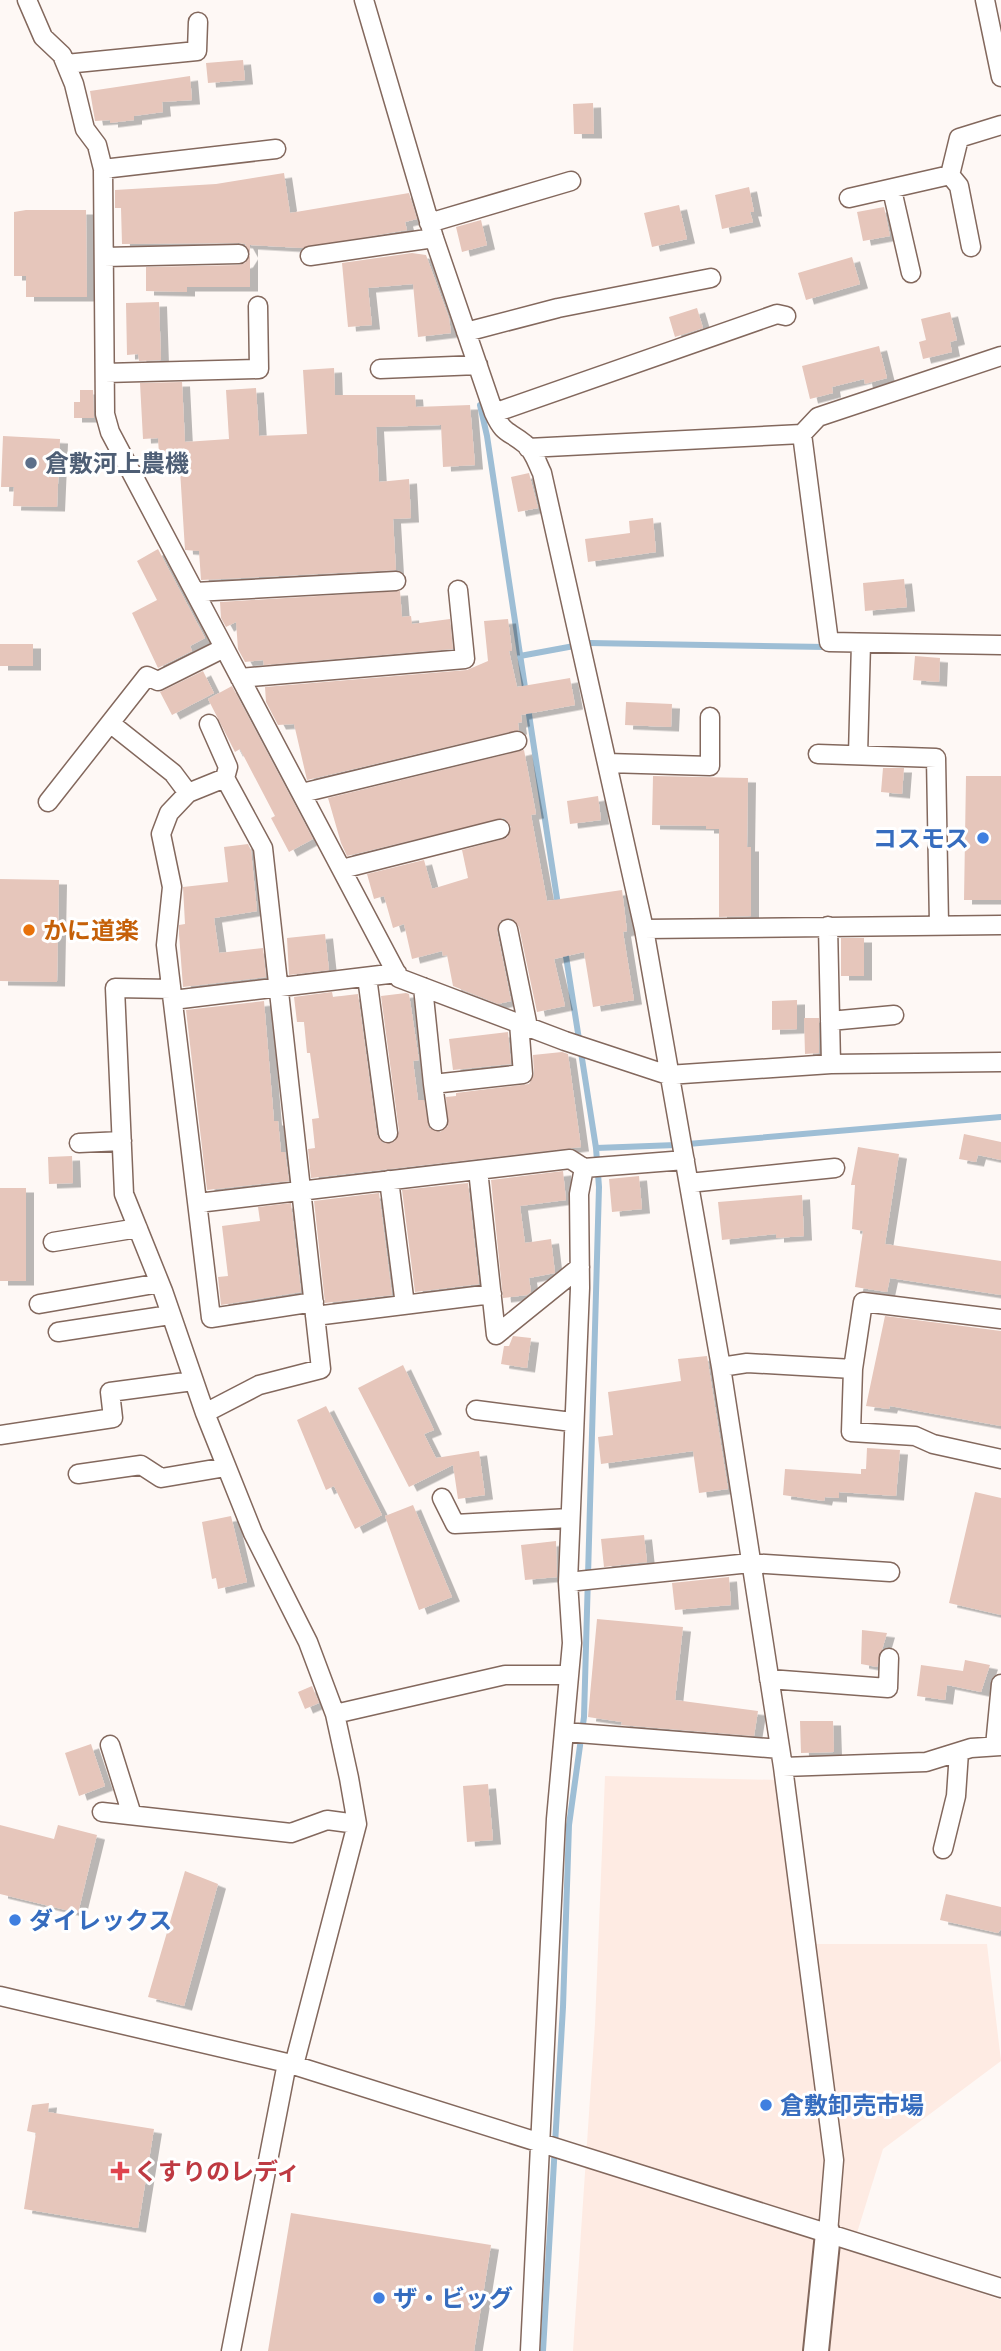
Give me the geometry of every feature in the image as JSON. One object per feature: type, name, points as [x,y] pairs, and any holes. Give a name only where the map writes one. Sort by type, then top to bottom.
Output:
[{"type":"street","points":[[27,0],[43,37],[62,55],[79,101],[85,129],[97,145],[103,169],[105,414],[110,432],[399,978],[523,1025],[668,1075],[831,1064],[1001,1062]]},
{"type":"street","points":[[364,0],[431,230],[494,413],[502,432],[528,448],[542,473],[644,929],[722,1367],[781,1758],[834,2160],[816,2351]]},
{"type":"street","points":[[985,0],[1001,77]]},
{"type":"street","points":[[66,64],[197,51],[198,22]]},
{"type":"street","points":[[950,175],[960,138],[1001,125]]},
{"type":"street","points":[[103,169],[276,149]]},
{"type":"street","points":[[849,198],[950,175]]},
{"type":"street","points":[[950,175],[959,186],[971,247]]},
{"type":"street","points":[[310,256],[431,230],[571,181]]},
{"type":"street","points":[[892,190],[911,273]]},
{"type":"street","points":[[104,257],[239,254]]},
{"type":"street","points":[[466,332],[558,308],[711,278]]},
{"type":"street","points":[[105,373],[259,369],[258,306]]},
{"type":"street","points":[[494,413],[777,314],[786,316]]},
{"type":"street","points":[[528,448],[802,434],[818,417],[1001,356]]},
{"type":"street","points":[[380,369],[478,365]]},
{"type":"street","points":[[802,434],[829,642],[1001,645]]},
{"type":"street","points":[[195,592],[396,581]]},
{"type":"street","points":[[240,678],[465,659],[458,590]]},
{"type":"street","points":[[858,755],[861,643]]},
{"type":"street","points":[[48,802],[147,676],[158,681],[224,648]]},
{"type":"street","points":[[607,763],[710,766],[710,717]]},
{"type":"street","points":[[110,723],[173,773],[188,793]]},
{"type":"street","points":[[205,1413],[259,1385],[321,1368],[263,848],[225,778],[228,767],[209,724]]},
{"type":"street","points":[[302,793],[517,741]]},
{"type":"street","points":[[818,754],[936,758],[939,924]]},
{"type":"street","points":[[225,778],[188,793],[169,813],[161,834],[172,887],[166,945],[198,1203],[197,1221],[211,1318],[405,1305],[492,1294]]},
{"type":"street","points":[[342,869],[500,829]]},
{"type":"street","points":[[644,929],[1001,925]]},
{"type":"street","points":[[828,926],[831,1064]]},
{"type":"street","points":[[433,1084],[523,1074],[523,1025],[508,929]]},
{"type":"street","points":[[231,2351],[291,2064],[357,1824],[335,1714],[308,1642],[253,1533],[226,1467],[160,1283],[124,1194],[115,988],[172,995],[278,987],[397,973]]},
{"type":"street","points":[[367,977],[388,1133]]},
{"type":"street","points":[[423,987],[438,1121]]},
{"type":"street","points":[[830,1021],[894,1015]]},
{"type":"street","points":[[79,1143],[122,1141]]},
{"type":"street","points":[[198,1203],[570,1159],[584,1168],[683,1149]]},
{"type":"street","points":[[530,2351],[550,2148],[556,1819],[572,1643],[568,1581],[572,1422],[580,1267],[579,1194],[584,1168]]},
{"type":"street","points":[[689,1183],[835,1168]]},
{"type":"street","points":[[478,1170],[496,1335],[580,1267]]},
{"type":"street","points":[[389,1180],[405,1305]]},
{"type":"street","points":[[53,1242],[138,1228]]},
{"type":"street","points":[[39,1304],[160,1283]]},
{"type":"street","points":[[1001,1319],[863,1302],[853,1369],[851,1432],[915,1436],[933,1444],[1001,1459]]},
{"type":"street","points":[[58,1332],[170,1315]]},
{"type":"street","points":[[722,1367],[747,1363],[853,1369]]},
{"type":"street","points":[[0,1435],[113,1418],[110,1392],[193,1381]]},
{"type":"street","points":[[476,1410],[572,1422]]},
{"type":"street","points":[[78,1474],[141,1465],[161,1478],[226,1467]]},
{"type":"street","points":[[442,1498],[455,1524],[570,1518]]},
{"type":"street","points":[[568,1581],[750,1563],[890,1572]]},
{"type":"street","points":[[769,1679],[887,1688],[889,1658]]},
{"type":"street","points":[[335,1714],[505,1675],[569,1675]]},
{"type":"street","points":[[565,1732],[781,1758],[926,1762],[959,1752],[998,1746],[1001,1684]]},
{"type":"street","points":[[110,1745],[132,1815]]},
{"type":"street","points":[[943,1849],[956,1796],[959,1752]]},
{"type":"street","points":[[102,1812],[291,1833],[327,1820],[357,1824]]},
{"type":"street","points":[[0,1996],[291,2064],[550,2148],[1001,2288]]},
{"type":"shaded area","name":"倉敷卸売市場","points":[[605,1776],[780,1780],[801,1944],[987,1944],[1001,2061],[883,2149],[852,2249],[1001,2300],[1001,2351],[573,2351],[595,2024]]},
{"type":"building","points":[[243,60],[245,80],[208,83],[206,63]]},
{"type":"building","points":[[190,76],[192,100],[162,102],[163,112],[134,116],[134,120],[110,123],[110,120],[95,121],[90,91]]},
{"type":"building","points":[[593,103],[594,134],[574,134],[573,104]]},
{"type":"building","points":[[284,173],[290,213],[409,193],[417,219],[405,222],[407,230],[302,248],[250,245],[250,253],[245,244],[239,243],[122,244],[121,208],[115,208],[115,190],[216,184]]},
{"type":"building","points":[[749,187],[754,212],[750,212],[753,222],[722,229],[715,195]]},
{"type":"building","points":[[679,205],[687,239],[652,247],[644,213]]},
{"type":"building","points":[[884,207],[890,236],[863,241],[857,212]]},
{"type":"building","points":[[86,210],[87,297],[26,297],[26,276],[14,276],[14,212]]},
{"type":"building","points":[[481,220],[487,245],[462,252],[456,227]]},
{"type":"building","points":[[412,253],[426,255],[449,318],[451,333],[418,337],[413,284],[368,288],[372,325],[348,327],[342,263]]},
{"type":"building","points":[[250,255],[250,287],[187,287],[187,292],[146,291],[146,267],[239,265],[245,263]]},
{"type":"building","points":[[852,257],[860,284],[806,300],[798,273]]},
{"type":"building","points":[[159,302],[161,360],[139,361],[138,354],[127,355],[126,303]]},
{"type":"building","points":[[697,308],[703,328],[675,337],[669,317]]},
{"type":"building","points":[[950,312],[957,340],[950,342],[952,352],[923,359],[919,342],[926,340],[921,319]]},
{"type":"building","points":[[879,346],[887,378],[865,384],[864,379],[832,387],[833,393],[810,399],[802,366]]},
{"type":"building","points":[[334,368],[335,395],[415,395],[416,407],[470,405],[475,465],[443,467],[441,425],[376,427],[379,482],[409,479],[411,518],[393,519],[396,570],[201,580],[199,551],[185,550],[180,470],[160,471],[158,438],[143,439],[140,383],[182,382],[185,442],[229,439],[226,390],[256,388],[259,436],[307,434],[303,370]]},
{"type":"building","points":[[80,390],[93,390],[94,418],[74,418],[74,402],[80,402]]},
{"type":"building","name":"倉敷河上農機","points":[[3,436],[60,439],[57,507],[13,506],[14,487],[1,487]]},
{"type":"building","points":[[529,473],[538,508],[518,512],[511,477]]},
{"type":"building","points":[[653,518],[656,552],[588,562],[585,539],[630,533],[629,521]]},
{"type":"building","points":[[158,549],[205,638],[190,646],[192,651],[158,668],[132,613],[157,600],[137,561]]},
{"type":"building","points":[[904,579],[907,607],[865,611],[863,583]]},
{"type":"building","points":[[400,591],[402,617],[411,616],[412,624],[450,619],[453,649],[264,665],[263,660],[245,662],[238,649],[236,622],[226,627],[221,618],[220,602]]},
{"type":"building","points":[[508,619],[512,651],[509,651],[517,687],[570,678],[575,705],[521,715],[519,730],[307,780],[294,724],[278,725],[266,702],[265,687],[467,670],[488,661],[484,621]]},
{"type":"building","points":[[0,644],[33,644],[33,666],[0,666]]},
{"type":"building","points":[[915,656],[940,658],[939,682],[913,680]]},
{"type":"building","points":[[203,671],[214,693],[172,715],[160,692]]},
{"type":"building","points":[[232,686],[313,839],[289,852],[271,818],[275,816],[240,749],[235,752],[208,699]]},
{"type":"building","points":[[626,702],[672,704],[671,727],[625,725]]},
{"type":"building","points":[[524,750],[536,814],[531,815],[547,901],[622,890],[627,931],[623,932],[634,1000],[593,1007],[584,952],[554,959],[565,1006],[537,1012],[519,927],[511,918],[501,920],[497,931],[511,1001],[498,1004],[453,986],[447,955],[443,956],[442,951],[412,959],[404,924],[393,928],[384,896],[374,899],[367,874],[424,860],[432,889],[468,878],[462,850],[507,838],[511,827],[504,818],[347,856],[341,843],[328,798]]},
{"type":"building","points":[[883,768],[904,768],[902,794],[881,792]]},
{"type":"building","points":[[653,776],[748,778],[747,847],[751,847],[751,916],[719,917],[719,829],[706,829],[706,826],[652,825]]},
{"type":"building","name":"コスモス","points":[[966,776],[1001,776],[1001,900],[964,900]]},
{"type":"building","points":[[598,796],[601,820],[570,824],[567,801]]},
{"type":"building","points":[[248,844],[251,850],[257,911],[214,918],[219,953],[263,948],[266,977],[183,987],[179,925],[185,924],[183,887],[228,882],[224,847]]},
{"type":"building","name":"かに道楽","points":[[0,879],[59,880],[57,982],[0,981]]},
{"type":"building","points":[[325,934],[329,970],[289,975],[287,938]]},
{"type":"building","points":[[841,938],[864,938],[864,976],[841,976]]},
{"type":"building","points":[[332,992],[333,997],[358,994],[377,1135],[383,1143],[394,1142],[399,1131],[381,996],[406,993],[409,994],[419,1060],[413,1061],[418,1100],[424,1100],[429,1128],[440,1132],[448,1126],[446,1097],[456,1096],[456,1093],[529,1084],[534,1074],[533,1055],[562,1052],[568,1054],[581,1147],[311,1178],[308,1149],[315,1148],[312,1119],[319,1118],[304,1022],[297,1022],[294,997]]},
{"type":"building","points":[[797,1000],[797,1029],[772,1030],[772,1001]]},
{"type":"building","points":[[264,1001],[274,1121],[278,1121],[281,1152],[285,1152],[289,1181],[207,1190],[186,1010]]},
{"type":"building","points":[[804,1018],[819,1018],[819,1053],[805,1054]]},
{"type":"building","points":[[508,1032],[511,1064],[453,1070],[449,1039]]},
{"type":"building","points":[[964,1134],[1001,1142],[1001,1160],[978,1155],[976,1162],[959,1159]]},
{"type":"building","points":[[858,1147],[899,1154],[885,1244],[1001,1261],[1001,1295],[890,1278],[887,1292],[855,1287],[863,1231],[852,1229],[855,1185],[851,1185]]},
{"type":"building","points":[[72,1156],[73,1183],[49,1184],[48,1157]]},
{"type":"building","points":[[563,1171],[566,1200],[520,1206],[525,1243],[551,1239],[555,1273],[529,1278],[531,1292],[527,1295],[503,1298],[491,1180]]},
{"type":"building","points":[[639,1176],[642,1209],[612,1212],[609,1179]]},
{"type":"building","points":[[468,1183],[479,1284],[415,1292],[402,1190]]},
{"type":"building","points":[[0,1188],[26,1188],[26,1281],[0,1281]]},
{"type":"building","points":[[379,1193],[392,1295],[325,1303],[314,1201]]},
{"type":"building","points":[[802,1195],[804,1236],[776,1238],[776,1234],[722,1240],[718,1202]]},
{"type":"building","points":[[291,1203],[301,1292],[221,1305],[218,1277],[228,1276],[222,1226],[260,1221],[258,1207]]},
{"type":"building","points":[[885,1316],[1001,1331],[1001,1426],[890,1406],[889,1409],[866,1406]]},
{"type":"building","points":[[513,1336],[531,1338],[527,1368],[501,1364],[504,1346],[509,1346]]},
{"type":"building","points":[[707,1356],[728,1489],[699,1493],[693,1451],[601,1464],[598,1437],[613,1435],[608,1392],[681,1381],[678,1359]]},
{"type":"building","points":[[403,1365],[434,1430],[424,1434],[436,1458],[479,1451],[485,1495],[458,1499],[453,1465],[409,1487],[358,1388]]},
{"type":"building","points":[[326,1406],[382,1515],[355,1529],[334,1486],[326,1490],[297,1420]]},
{"type":"building","points":[[867,1448],[900,1450],[896,1496],[839,1492],[839,1498],[825,1497],[824,1501],[783,1495],[785,1469],[861,1474],[861,1469],[866,1469]]},
{"type":"building","points":[[975,1492],[1001,1498],[1001,1615],[949,1603]]},
{"type":"building","points":[[413,1505],[452,1597],[419,1610],[385,1516]]},
{"type":"building","points":[[231,1516],[247,1582],[218,1589],[216,1578],[212,1579],[202,1522]]},
{"type":"building","points":[[644,1535],[647,1562],[604,1567],[601,1539]]},
{"type":"building","points":[[556,1541],[557,1577],[525,1580],[521,1545]]},
{"type":"building","points":[[729,1577],[731,1605],[675,1610],[672,1583]]},
{"type":"building","points":[[597,1619],[683,1627],[675,1700],[758,1711],[754,1736],[621,1725],[622,1722],[588,1717]]},
{"type":"building","points":[[862,1630],[887,1633],[877,1667],[861,1664]]},
{"type":"building","points":[[965,1660],[990,1665],[981,1692],[947,1685],[945,1700],[917,1696],[921,1665],[963,1671]]},
{"type":"building","points":[[312,1686],[319,1703],[305,1709],[298,1692]]},
{"type":"building","points":[[800,1721],[833,1721],[834,1752],[801,1753]]},
{"type":"building","points":[[91,1744],[105,1786],[79,1796],[65,1753]]},
{"type":"building","points":[[488,1784],[493,1840],[467,1842],[463,1786]]},
{"type":"building","points":[[0,1825],[54,1839],[58,1825],[97,1835],[78,1913],[0,1894]]},
{"type":"building","points":[[185,1871],[218,1884],[184,2006],[148,1997]]},
{"type":"building","points":[[946,1894],[1001,1907],[1001,1929],[998,1933],[940,1920]]},
{"type":"building","points":[[49,2103],[48,2112],[154,2129],[138,2228],[24,2209],[36,2133],[27,2131],[32,2105]]},
{"type":"building","name":"ザ・ビッグ","points":[[291,2213],[491,2245],[474,2351],[268,2351]]},
{"type":"waterway","points":[[480,405],[526,694]]},
{"type":"waterway","points":[[589,643],[826,647]]},
{"type":"waterway","points":[[520,656],[574,646]]},
{"type":"waterway","points":[[528,708],[558,905]]},
{"type":"waterway","points":[[543,2351],[563,2007],[569,1825],[584,1717],[599,1187],[596,1148],[565,950]]},
{"type":"waterway","points":[[596,1148],[676,1145],[1001,1117]]},
{"type":"place","name":"倉敷河上農機","points":[[31,463]]},
{"type":"place","name":"コスモス","points":[[983,838]]},
{"type":"place","name":"かに道楽","points":[[29,930]]},
{"type":"place","name":"ダイレックス","points":[[15,1920]]},
{"type":"place","name":"倉敷卸売市場","points":[[766,2105]]},
{"type":"place","name":"くすりのレディ","points":[[120,2171]]},
{"type":"place","name":"ザ・ビッグ","points":[[379,2298]]}]
